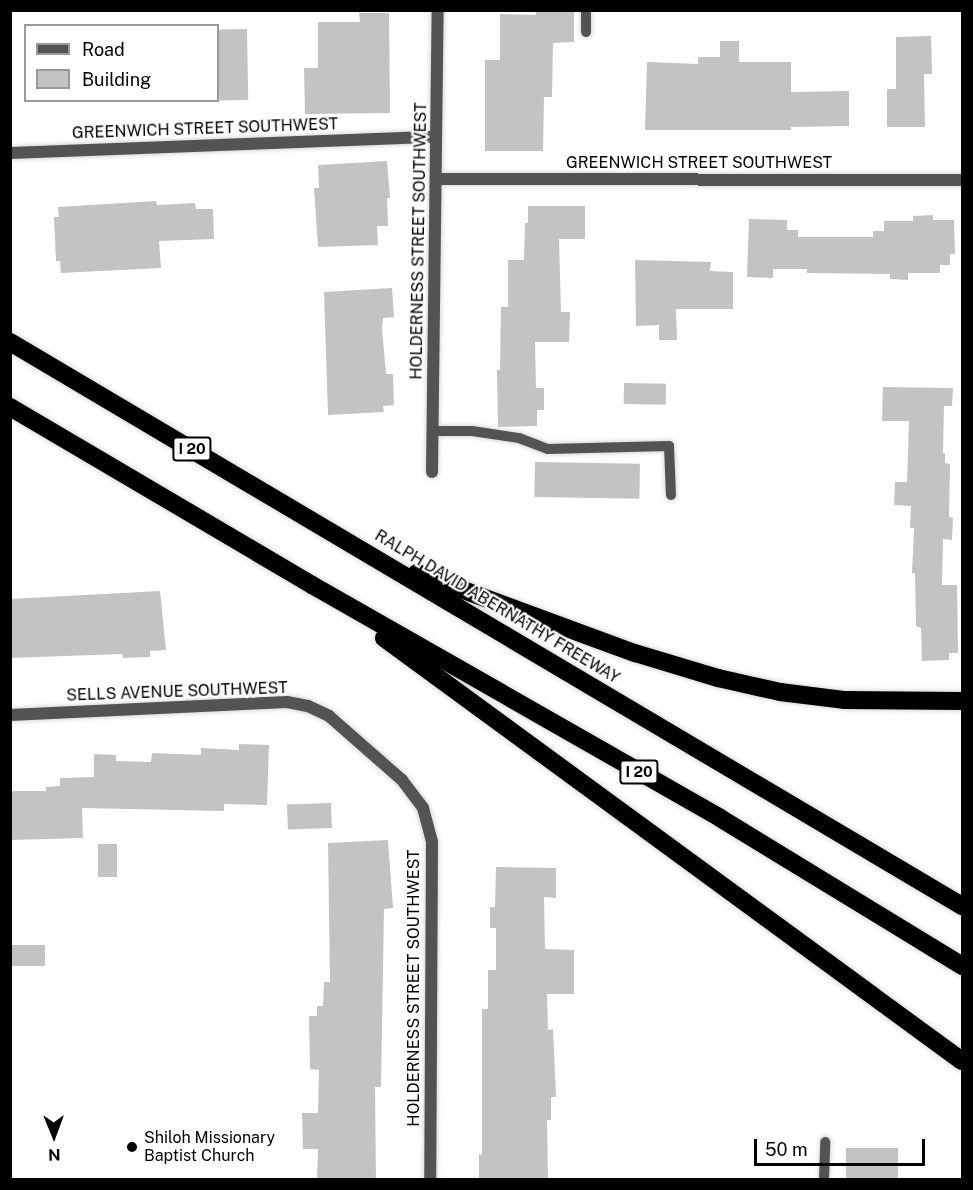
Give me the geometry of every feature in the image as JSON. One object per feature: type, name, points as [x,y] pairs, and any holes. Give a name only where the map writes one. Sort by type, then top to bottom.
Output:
[{"type":"highway","name":"RALPH DAVID ABERNATHY FREEWAY","points":[[10,342],[963,906]]},
{"type":"highway","name":"I 20","points":[[10,407],[312,585],[720,818],[963,966]]},
{"type":"highway","points":[[374,557],[635,653],[718,678],[780,692],[844,700],[963,701]]},
{"type":"highway","points":[[312,585],[963,1061]]},
{"type":"street","name":"HOLDERNESS STREET SOUTHWEST","points":[[432,472],[438,10]]},
{"type":"street","name":"GREENWICH STREET SOUTHWEST","points":[[10,153],[436,137]]},
{"type":"street","name":"GREENWICH STREET SOUTHWEST","points":[[436,179],[963,180]]},
{"type":"street","name":"SELLS AVENUE SOUTHWEST","points":[[10,715],[287,702],[308,706],[329,716],[366,748]]},
{"type":"street","name":"HOLDERNESS STREET SOUTHWEST","points":[[366,748],[402,780],[423,808],[432,842],[430,1179]]},
{"type":"lane","points":[[586,10],[586,32]]},
{"type":"lane","points":[[433,431],[472,432],[519,438],[548,449],[669,446],[671,495]]},
{"type":"lane","points":[[824,1179],[825,1142]]},
{"type":"building","points":[[536,10],[574,10],[574,42],[553,43],[552,97],[544,97],[543,151],[485,151],[485,60],[500,60],[500,14],[536,15]]},
{"type":"building","points":[[359,13],[389,13],[390,113],[305,114],[304,68],[318,68],[318,22],[360,22]]},
{"type":"building","points":[[219,29],[247,29],[248,100],[219,100]]},
{"type":"building","points":[[931,36],[932,74],[924,74],[925,127],[887,127],[887,89],[896,89],[896,37]]},
{"type":"building","points":[[720,41],[739,41],[739,62],[791,62],[791,92],[849,91],[849,126],[791,127],[791,130],[645,130],[647,62],[698,64],[698,57],[720,57]]},
{"type":"building","points":[[387,161],[390,198],[387,198],[388,226],[377,226],[378,245],[318,247],[314,188],[319,188],[318,165]]},
{"type":"building","points":[[156,201],[157,205],[195,203],[196,209],[213,209],[214,239],[159,241],[161,268],[61,273],[60,261],[56,261],[54,217],[59,217],[58,207]]},
{"type":"building","points":[[528,206],[585,206],[585,239],[559,239],[561,312],[570,312],[569,342],[535,342],[536,388],[544,388],[544,410],[537,410],[537,426],[498,427],[497,370],[500,370],[501,307],[508,307],[508,260],[524,260]]},
{"type":"building","points":[[933,215],[933,220],[954,220],[955,254],[950,254],[950,265],[940,265],[940,273],[908,273],[908,280],[890,279],[890,274],[807,273],[807,269],[773,269],[773,278],[747,277],[749,219],[787,220],[787,230],[798,230],[798,237],[873,237],[873,231],[884,231],[884,221],[913,221],[913,216]]},
{"type":"building","points":[[635,260],[711,262],[710,271],[733,272],[733,309],[676,309],[677,340],[659,340],[659,325],[636,326]]},
{"type":"building","points":[[392,288],[394,317],[383,318],[382,328],[386,374],[393,374],[394,405],[383,406],[384,412],[328,415],[324,292]]},
{"type":"building","points":[[624,383],[666,384],[666,405],[624,404]]},
{"type":"building","points":[[883,387],[953,388],[952,406],[944,406],[943,453],[945,453],[945,463],[950,464],[949,517],[953,518],[952,540],[943,539],[942,585],[957,585],[958,653],[949,653],[949,660],[922,661],[921,628],[916,626],[915,573],[912,573],[914,528],[910,528],[911,506],[894,505],[895,482],[907,482],[909,421],[882,421]]},
{"type":"building","points":[[535,462],[640,464],[639,499],[534,497]]},
{"type":"building","points":[[160,591],[166,650],[150,651],[150,657],[123,658],[122,654],[10,658],[10,599]]},
{"type":"building","points":[[239,744],[269,745],[267,805],[224,804],[224,811],[82,808],[83,838],[10,840],[10,791],[46,791],[46,787],[60,786],[60,778],[94,777],[94,754],[116,755],[116,761],[151,762],[152,753],[201,755],[201,748],[239,750]]},
{"type":"building","points":[[331,803],[332,828],[288,830],[287,805]]},
{"type":"building","points":[[388,840],[393,908],[384,909],[381,1087],[375,1087],[376,1179],[317,1179],[318,1149],[303,1149],[302,1113],[318,1113],[319,1070],[310,1069],[309,1016],[317,1016],[317,1006],[323,1006],[324,982],[330,982],[328,843]]},
{"type":"building","points":[[98,844],[117,844],[117,877],[98,877]]},
{"type":"building","points":[[496,867],[556,868],[556,898],[544,897],[545,949],[574,950],[574,994],[547,994],[548,1030],[553,1029],[556,1097],[551,1097],[551,1120],[547,1120],[548,1179],[479,1179],[479,1154],[482,1155],[482,1009],[488,1009],[488,970],[496,970],[496,928],[490,928],[490,907],[495,907]]},
{"type":"building","points":[[10,945],[45,945],[45,966],[10,966]]},
{"type":"building","points":[[846,1148],[898,1148],[898,1179],[846,1179]]},
{"type":"place","name":"Shiloh Missionary Baptist Church","points":[[132,1147]]}]
